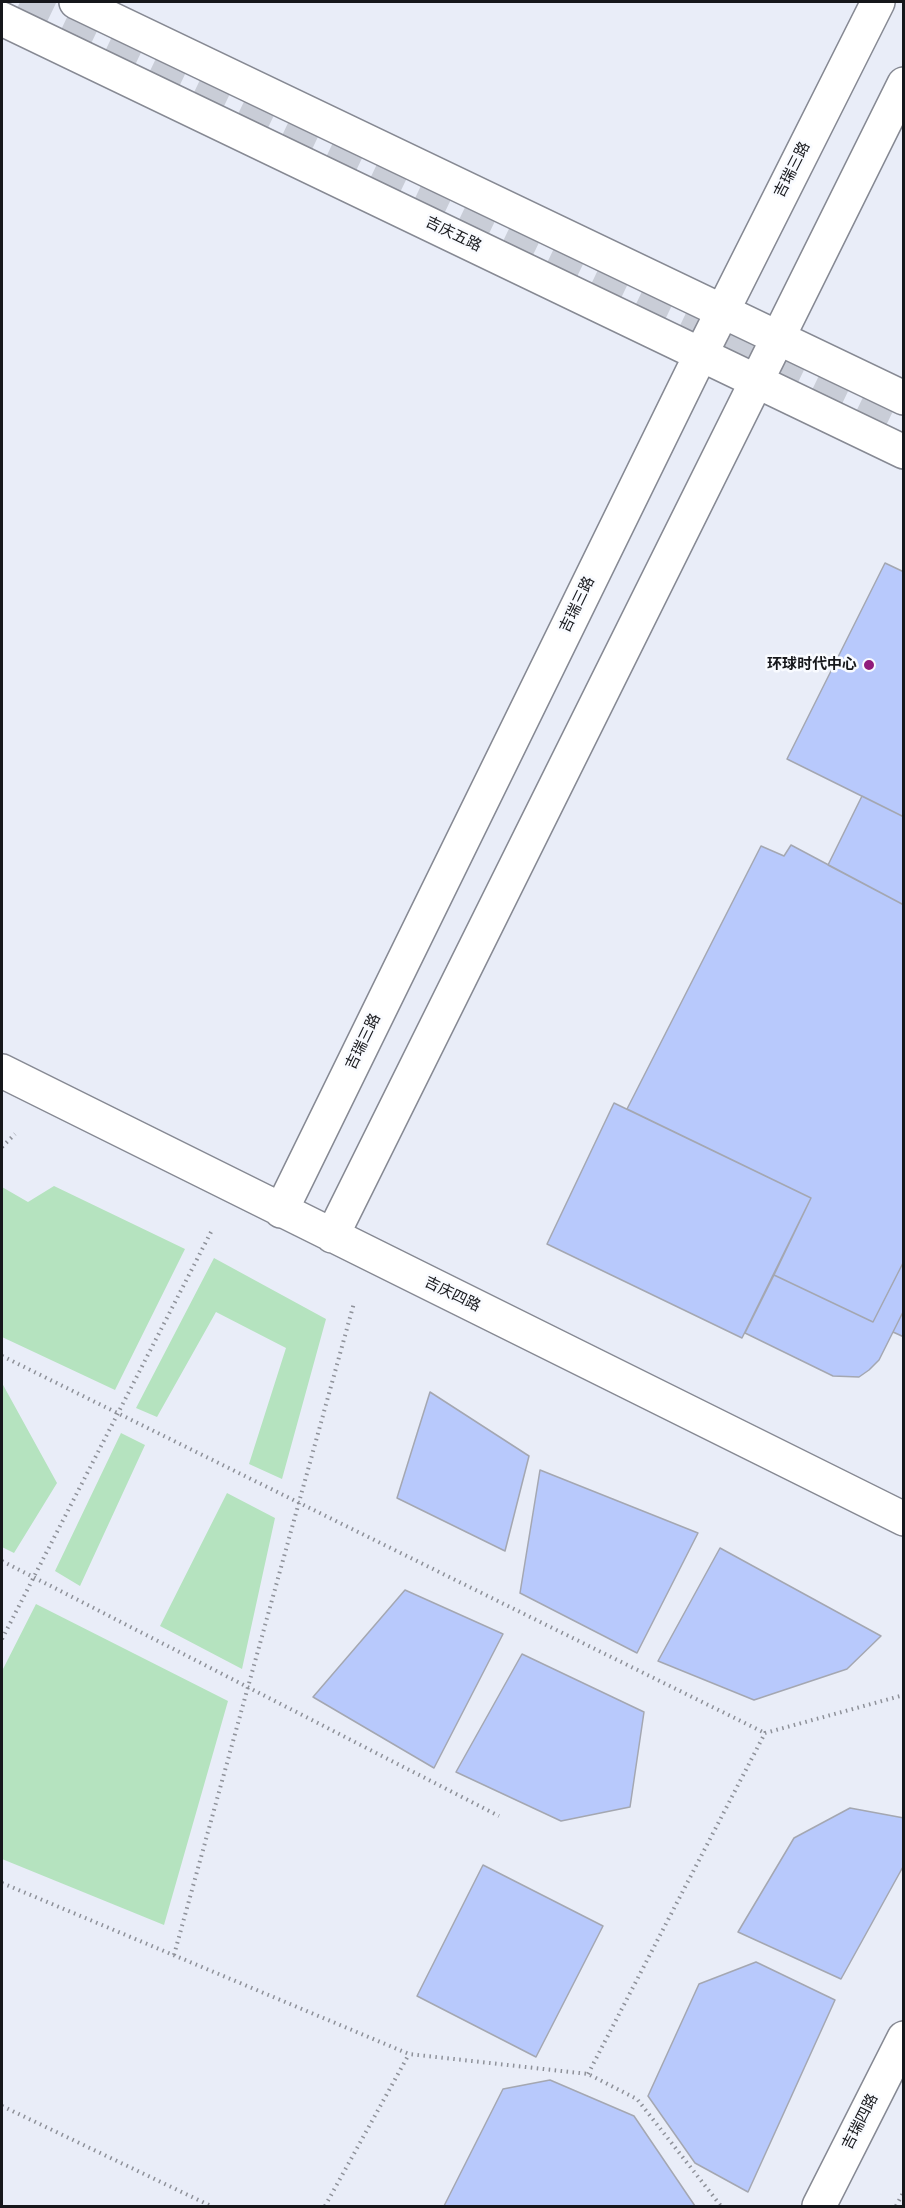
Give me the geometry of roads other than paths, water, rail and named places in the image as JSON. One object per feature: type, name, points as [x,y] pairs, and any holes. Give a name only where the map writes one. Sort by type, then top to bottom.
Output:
[{"type":"street","points":[[76,2],[903,398]]},
{"type":"street","name":"吉瑞三路","points":[[281,1211],[722,311],[878,2]]},
{"type":"street","name":"吉庆五路","points":[[2,19],[903,452]]},
{"type":"street","points":[[332,1236],[903,84]]},
{"type":"street","name":"吉庆四路","points":[[2,1071],[903,1519]]},
{"type":"street","name":"吉瑞四路","points":[[819,2206],[903,2038]]},
{"type":"tunnel","points":[[20,2],[904,424]]},
{"type":"place","name":"环球时代中心","points":[[869,665]]}]
